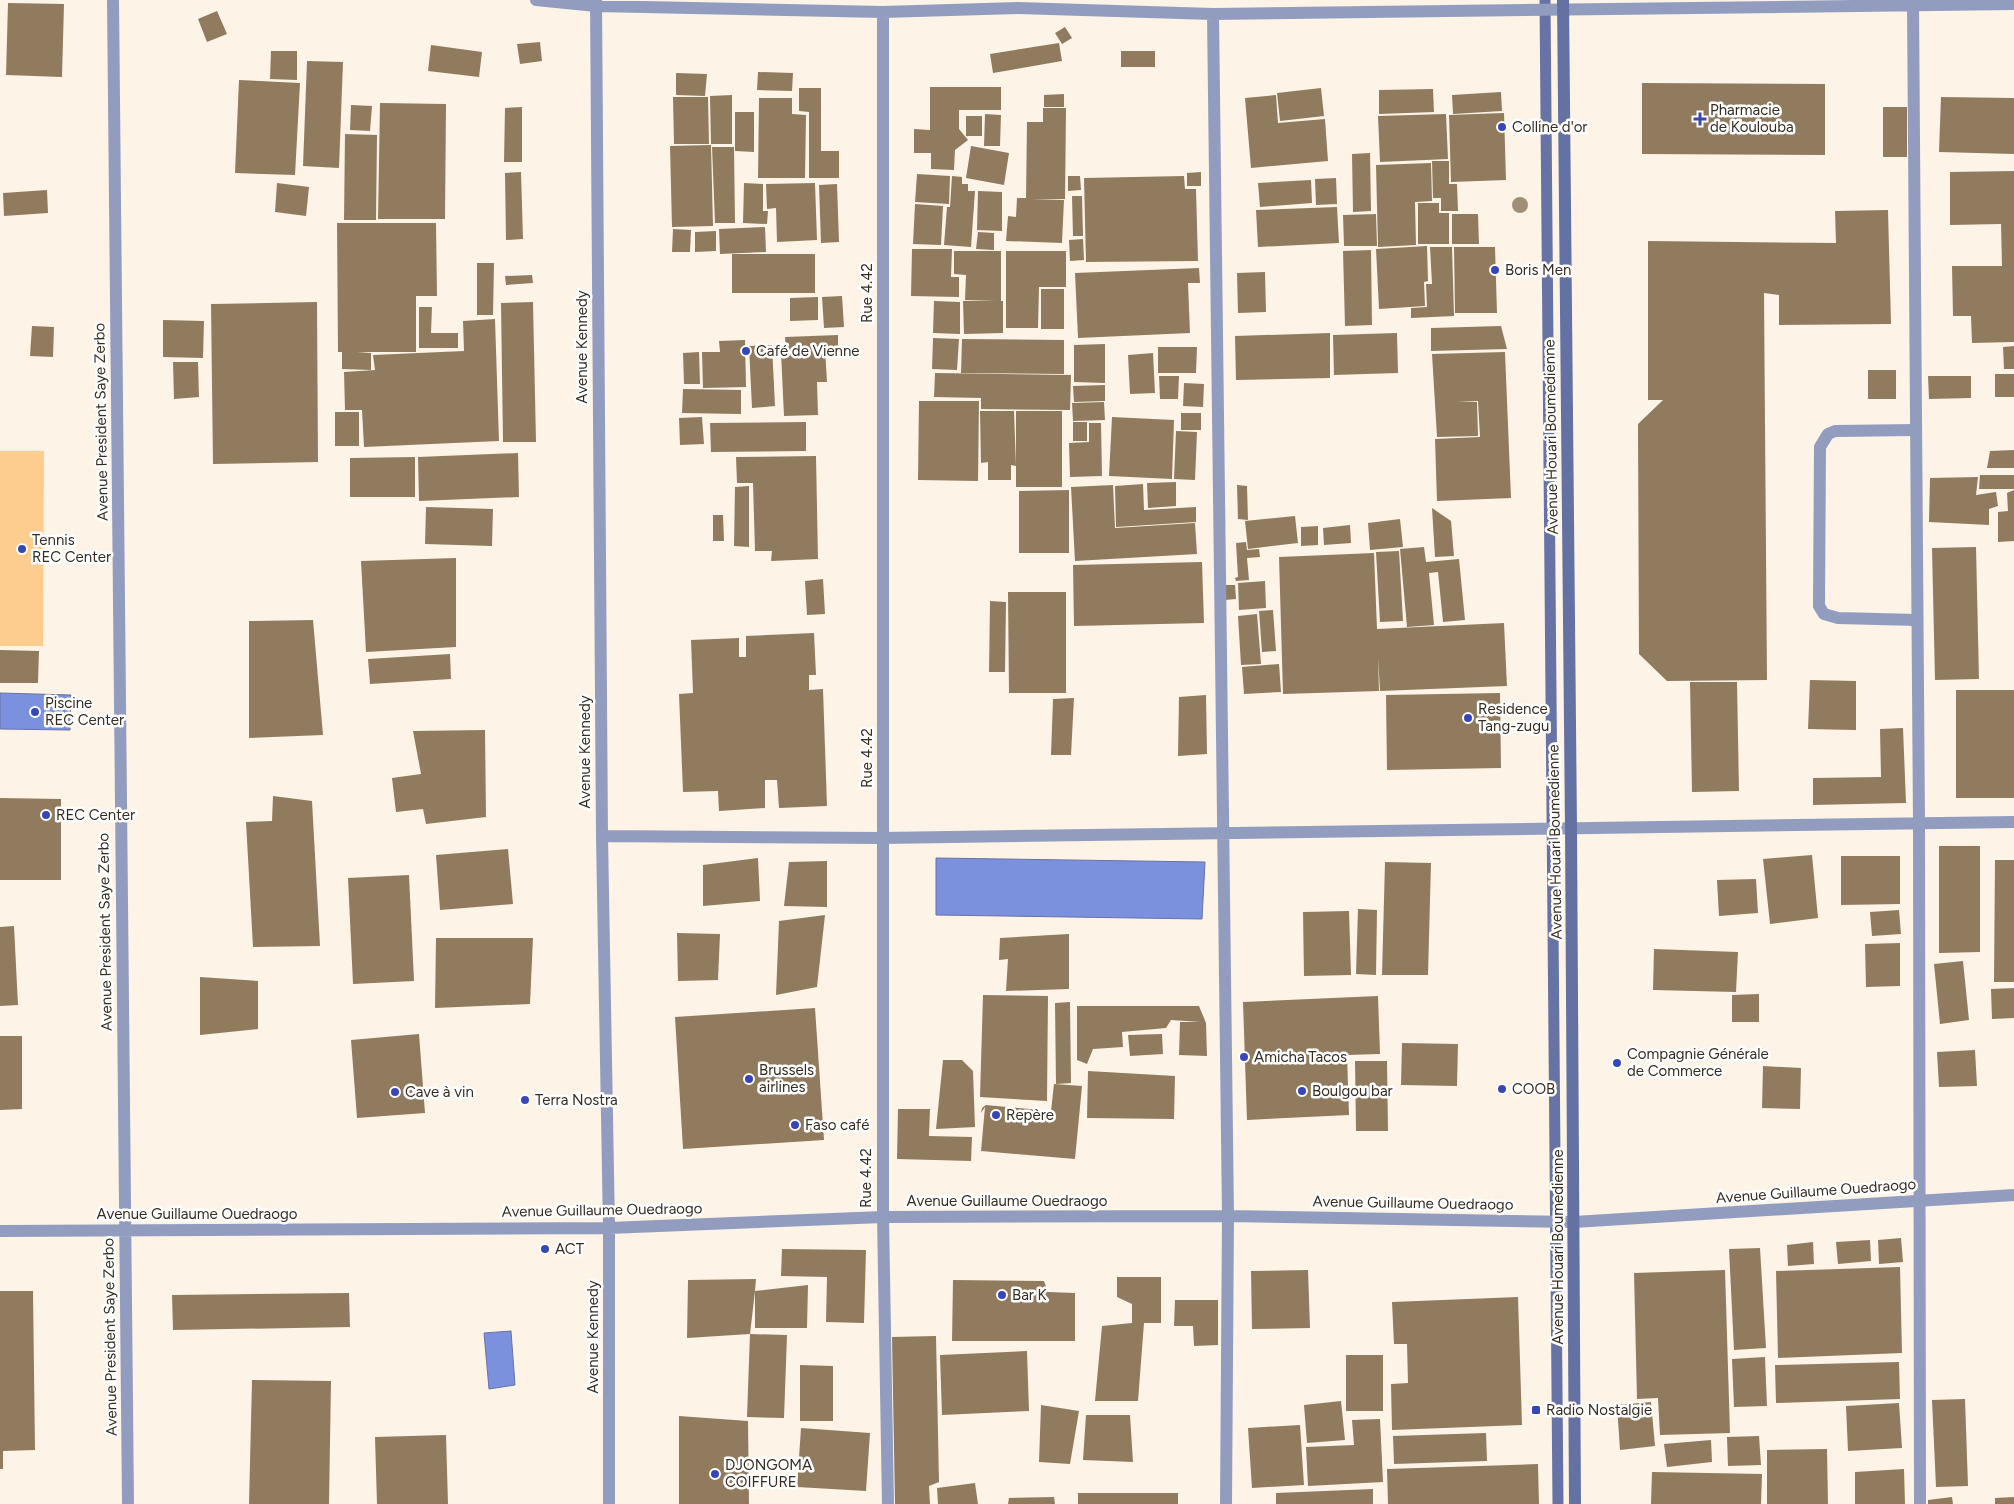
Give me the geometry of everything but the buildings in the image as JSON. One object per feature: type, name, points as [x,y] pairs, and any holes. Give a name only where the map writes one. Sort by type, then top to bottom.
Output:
[{"type":"main road","name":"Avenue Houari Boumedienne","points":[[1563,5],[1575,1504]]},
{"type":"street","name":"Avenue President Saye Zerbo","points":[[113,0],[128,1504]]},
{"type":"street","points":[[536,0],[883,12],[1018,4],[1213,14],[1563,5],[2014,4]]},
{"type":"street","name":"Avenue Kennedy","points":[[596,3],[602,836],[609,1228],[609,1504]]},
{"type":"street","points":[[1913,4],[1919,824],[1918,1200],[1920,1504]]},
{"type":"street","name":"Rue 4.42","points":[[883,12],[882,1217],[888,1504]]},
{"type":"street","points":[[1213,14],[1228,1216],[1226,1504]]},
{"type":"street","points":[[1916,430],[1836,431],[1828,434],[1820,447],[1819,606],[1824,614],[1838,618],[1917,620]]},
{"type":"street","points":[[602,836],[882,838],[2014,822]]},
{"type":"street","name":"Avenue Guillaume Ouedraogo","points":[[0,1231],[609,1228],[882,1217],[1228,1216],[1574,1222],[2014,1194]]},
{"type":"shaded area","name":"Tennis REC Center","points":[[0,451],[44,451],[43,646],[0,646]]},
{"type":"water","name":"Piscine REC Center","points":[[0,693],[71,695],[70,730],[0,729]]},
{"type":"water","points":[[936,858],[1205,862],[1202,919],[936,915]]},
{"type":"water","points":[[511,1331],[515,1385],[489,1389],[484,1333]]},
{"type":"waterway","points":[[1545,0],[1558,1504]]},
{"type":"place","name":"Pharmacie de Koulouba","points":[[1700,119]]},
{"type":"place","name":"Colline d'or","points":[[1502,127]]},
{"type":"place","name":"Boris Men","points":[[1495,270]]},
{"type":"place","name":"Café de Vienne","points":[[746,351]]},
{"type":"place","name":"Tennis REC Center","points":[[22,549]]},
{"type":"place","name":"Piscine REC Center","points":[[35,712]]},
{"type":"place","name":"Residence Tang-zugu","points":[[1468,718]]},
{"type":"place","name":"REC Center","points":[[46,815]]},
{"type":"place","name":"Amicha Tacos","points":[[1244,1057]]},
{"type":"place","name":"Compagnie Générale de Commerce","points":[[1617,1063]]},
{"type":"place","name":"Brussels airlines","points":[[749,1079]]},
{"type":"place","name":"COOB","points":[[1502,1089]]},
{"type":"place","name":"Boulgou bar","points":[[1302,1091]]},
{"type":"place","name":"Cave à vin","points":[[395,1092]]},
{"type":"place","name":"Terra Nostra","points":[[525,1100]]},
{"type":"place","name":"Repère","points":[[996,1115]]},
{"type":"place","name":"Faso café","points":[[795,1125]]},
{"type":"place","name":"ACT","points":[[545,1249]]},
{"type":"place","name":"Bar K","points":[[1002,1295]]},
{"type":"place","name":"Radio Nostalgie","points":[[1536,1410]]},
{"type":"place","name":"DJONGOMA COIFFURE","points":[[715,1474]]}]
